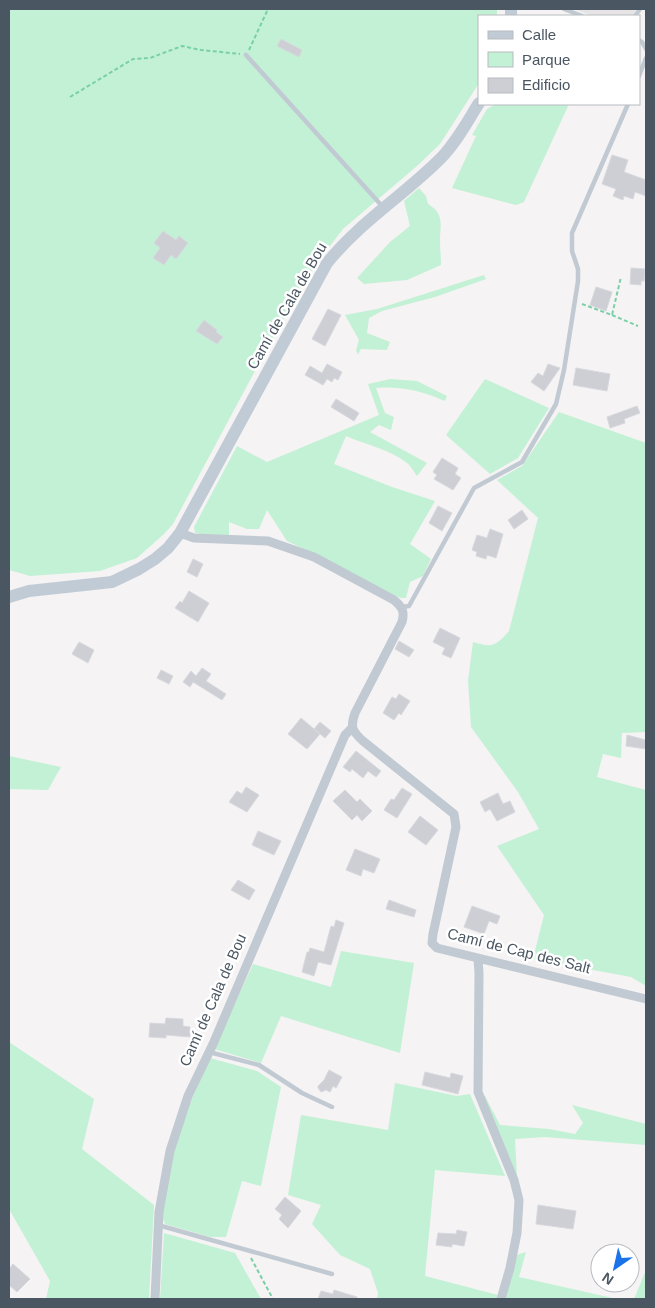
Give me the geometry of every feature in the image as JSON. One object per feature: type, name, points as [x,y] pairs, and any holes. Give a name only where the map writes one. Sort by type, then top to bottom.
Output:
[{"type":"street","name":"Camí de Cala de Bou","points":[[180,533],[327,263],[357,230],[440,159],[478,105]]},
{"type":"street","points":[[9,597],[29,591],[112,582],[139,570],[155,559],[168,548],[180,533],[194,538],[268,541],[314,557],[394,600],[402,607],[404,614],[402,622],[355,713],[352,728]]},
{"type":"street","name":"Camí de Cala de Bou","points":[[155,1299],[159,1212],[170,1151],[188,1096],[209,1052],[345,735],[352,728]]},
{"type":"street","name":"Camí de Cap des Salt","points":[[352,728],[363,741],[454,814],[456,827],[432,943],[437,948],[646,999]]},
{"type":"street","points":[[478,959],[478,1092],[514,1180],[519,1200],[515,1241],[501,1299]]},
{"type":"lane","points":[[564,9],[579,15]]},
{"type":"lane","points":[[246,55],[383,207]]},
{"type":"lane","points":[[640,73],[646,58]]},
{"type":"lane","points":[[402,607],[409,606],[474,488],[522,462],[556,404],[564,370],[578,269],[572,251],[572,233],[628,105]]},
{"type":"lane","points":[[209,1052],[259,1065],[302,1093],[332,1107]]},
{"type":"lane","points":[[158,1225],[332,1274]]},
{"type":"path","points":[[70,97],[133,59],[150,58],[182,46],[246,55],[268,9]]},
{"type":"path","points":[[612,314],[621,277]]},
{"type":"path","points":[[575,299],[582,305],[612,314],[638,326]]},
{"type":"path","points":[[252,1251],[251,1258],[273,1299]]},
{"type":"shaded area","points":[[574,9],[636,9],[633,15],[589,15]]},
{"type":"green space","points":[[9,9],[497,9],[497,15],[478,15],[478,85],[440,144],[343,229],[316,264],[271,341],[173,524],[137,558],[100,571],[30,576],[9,570]]},
{"type":"green space","points":[[494,105],[569,105],[524,202],[516,205],[452,188],[476,136],[472,135],[487,109]]},
{"type":"green space","points":[[419,188],[426,196],[428,204],[439,216],[441,225],[441,265],[407,280],[364,284],[357,278],[390,242],[410,226],[404,201]]},
{"type":"green space","points":[[484,275],[486,279],[435,297],[382,311],[369,318],[367,333],[390,342],[387,350],[361,349],[358,355],[356,350],[359,340],[345,315],[377,309]]},
{"type":"green space","points":[[390,379],[417,381],[447,396],[445,401],[411,390],[376,388],[385,413],[394,417],[391,430],[379,425],[370,432],[427,463],[417,476],[408,464],[400,458],[346,436],[334,464],[392,487],[435,501],[410,544],[431,559],[423,576],[410,582],[406,598],[401,598],[374,587],[287,541],[267,510],[259,529],[247,529],[229,522],[229,535],[195,533],[194,527],[237,446],[267,462],[379,415],[368,384]]},
{"type":"green space","points":[[485,379],[549,408],[518,458],[490,474],[446,435]]},
{"type":"green space","points":[[559,412],[646,443],[646,732],[622,733],[621,758],[603,754],[597,777],[646,790],[646,986],[631,977],[533,959],[544,915],[497,846],[539,829],[518,792],[471,727],[468,681],[473,642],[485,645],[497,643],[509,631],[538,518],[497,480],[522,466]]},
{"type":"green space","points":[[9,756],[61,767],[48,790],[9,789]]},
{"type":"green space","points":[[341,951],[414,963],[400,1053],[281,1016],[261,1063],[214,1049],[253,964],[331,987]]},
{"type":"green space","points":[[9,1042],[94,1099],[82,1149],[154,1205],[149,1299],[46,1299],[50,1281],[9,1209]]},
{"type":"green space","points":[[210,1058],[257,1071],[281,1087],[261,1186],[242,1181],[226,1237],[210,1237],[165,1224],[162,1216],[173,1153],[191,1101]]},
{"type":"green space","points":[[395,1083],[457,1096],[470,1094],[505,1176],[435,1170],[425,1276],[498,1295],[496,1299],[377,1299],[378,1293],[370,1269],[340,1255],[312,1224],[321,1205],[288,1195],[301,1115],[388,1130]]},
{"type":"green space","points":[[482,1095],[485,1096],[500,1125],[549,1129],[575,1134],[583,1123],[572,1105],[646,1124],[646,1145],[545,1137],[515,1139],[517,1177]]},
{"type":"green space","points":[[164,1233],[235,1253],[261,1299],[160,1299]]},
{"type":"green space","points":[[526,1252],[519,1277],[617,1299],[504,1299],[517,1255]]},
{"type":"green space","points":[[646,1270],[646,1299],[634,1299],[636,1293],[640,1293],[640,1284]]},
{"type":"building","points":[[281,39],[302,50],[299,57],[277,46]]},
{"type":"building","points":[[612,155],[628,160],[624,172],[646,180],[646,196],[635,192],[633,199],[624,196],[623,200],[613,196],[616,189],[602,184]]},
{"type":"building","points":[[163,231],[176,240],[179,236],[188,243],[176,259],[171,255],[164,265],[153,258],[160,248],[154,243]]},
{"type":"building","points":[[631,268],[645,269],[644,281],[641,281],[641,285],[630,284]]},
{"type":"building","points":[[596,287],[612,292],[606,311],[590,305]]},
{"type":"building","points":[[328,309],[341,315],[325,346],[312,339]]},
{"type":"building","points":[[204,320],[223,337],[217,344],[196,331]]},
{"type":"building","points":[[327,364],[342,372],[338,380],[334,378],[332,382],[327,379],[323,385],[305,375],[310,366],[322,373]]},
{"type":"building","points":[[548,364],[560,368],[544,391],[531,382],[538,373],[543,376]]},
{"type":"building","points":[[576,368],[610,374],[607,391],[573,385]]},
{"type":"building","points":[[336,399],[359,413],[354,421],[331,407]]},
{"type":"building","points":[[637,406],[640,413],[624,419],[625,423],[610,428],[607,417]]},
{"type":"building","points":[[442,458],[458,468],[455,474],[461,478],[453,490],[434,479],[437,475],[433,472]]},
{"type":"building","points":[[438,506],[452,513],[442,531],[429,523]]},
{"type":"building","points":[[522,510],[528,519],[514,529],[508,520]]},
{"type":"building","points":[[490,529],[503,534],[496,558],[487,555],[486,559],[476,556],[477,552],[472,550],[477,535],[487,538]]},
{"type":"building","points":[[193,559],[203,564],[197,577],[187,572]]},
{"type":"building","points":[[189,591],[209,603],[198,622],[175,608],[180,601],[182,603]]},
{"type":"building","points":[[440,628],[460,638],[451,658],[442,654],[445,648],[433,642]]},
{"type":"building","points":[[399,641],[414,650],[409,657],[395,649]]},
{"type":"building","points":[[79,642],[94,650],[88,663],[72,654]]},
{"type":"building","points":[[202,668],[211,674],[206,681],[226,694],[222,700],[193,682],[190,687],[183,682],[191,671],[196,676]]},
{"type":"building","points":[[161,670],[173,676],[169,684],[157,678]]},
{"type":"building","points":[[399,694],[410,701],[401,715],[399,713],[394,720],[383,713],[392,697],[396,699]]},
{"type":"building","points":[[301,718],[320,734],[307,749],[288,734]]},
{"type":"building","points":[[320,722],[331,731],[325,738],[314,729]]},
{"type":"building","points":[[627,735],[646,740],[646,749],[626,746]]},
{"type":"building","points":[[356,751],[381,771],[376,777],[368,771],[363,778],[352,769],[350,772],[343,767]]},
{"type":"building","points":[[246,787],[259,795],[247,812],[229,802],[237,791],[242,794]]},
{"type":"building","points":[[402,788],[412,794],[397,818],[384,810],[391,799],[394,800]]},
{"type":"building","points":[[345,790],[357,802],[360,799],[372,811],[362,821],[357,815],[352,820],[333,801]]},
{"type":"building","points":[[498,793],[503,804],[510,801],[515,812],[497,821],[490,809],[485,812],[480,802]]},
{"type":"building","points":[[420,816],[438,830],[426,845],[408,832]]},
{"type":"building","points":[[258,831],[281,841],[274,855],[252,845]]},
{"type":"building","points":[[355,849],[380,859],[374,873],[363,869],[361,876],[346,870]]},
{"type":"building","points":[[238,880],[255,890],[249,900],[231,890]]},
{"type":"building","points":[[389,900],[416,910],[414,917],[386,909]]},
{"type":"building","points":[[472,906],[500,916],[497,924],[489,921],[484,934],[464,927]]},
{"type":"building","points":[[336,920],[344,923],[331,965],[318,962],[314,976],[302,972],[307,952],[309,952],[310,948],[324,952],[331,926],[334,927]]},
{"type":"building","points":[[166,1018],[183,1019],[183,1026],[190,1027],[190,1037],[166,1035],[166,1038],[149,1037],[150,1023],[165,1024]]},
{"type":"building","points":[[329,1070],[342,1077],[336,1088],[333,1086],[330,1092],[326,1090],[321,1092],[318,1086],[324,1080]]},
{"type":"building","points":[[425,1072],[450,1078],[451,1073],[463,1076],[458,1094],[422,1085]]},
{"type":"building","points":[[285,1197],[301,1211],[288,1228],[279,1219],[282,1215],[275,1209]]},
{"type":"building","points":[[538,1205],[576,1211],[573,1229],[536,1224]]},
{"type":"building","points":[[457,1230],[467,1232],[464,1246],[452,1244],[452,1247],[436,1245],[438,1233],[456,1234]]},
{"type":"building","points":[[13,1264],[30,1279],[17,1292],[9,1285],[9,1269]]},
{"type":"building","points":[[334,1290],[357,1297],[357,1299],[318,1299],[321,1291],[333,1294]]}]
